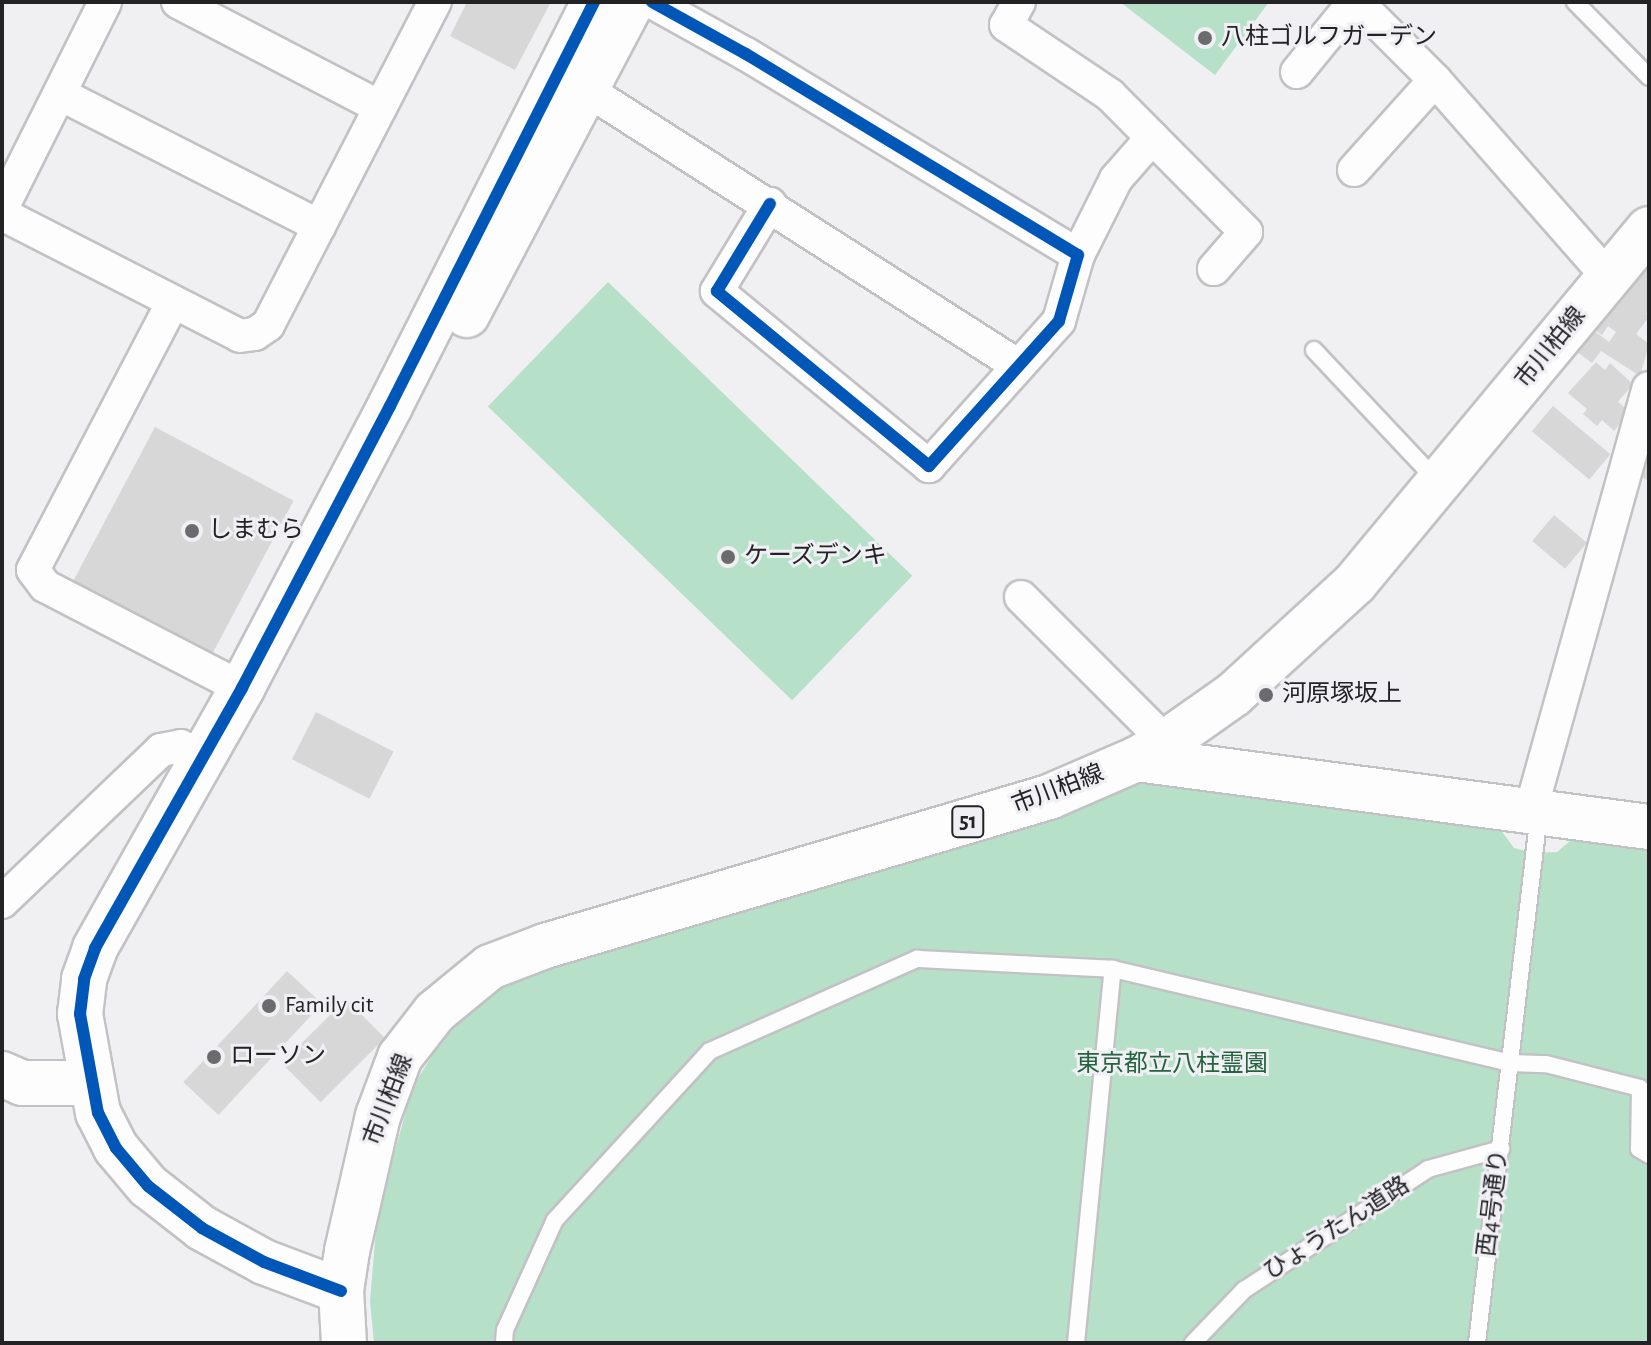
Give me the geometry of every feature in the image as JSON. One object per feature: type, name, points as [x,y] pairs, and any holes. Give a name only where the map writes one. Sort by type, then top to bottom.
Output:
[{"type":"street","points":[[105,2],[2,211],[240,336],[255,334],[268,325],[435,2]]},
{"type":"street","points":[[178,2],[380,107]]},
{"type":"street","points":[[341,1291],[264,1262],[202,1228],[148,1186],[116,1148],[98,1113],[90,1083],[80,1014],[84,979],[95,948],[242,688],[594,2]]},
{"type":"street","points":[[90,1083],[105,987],[120,950],[632,2]]},
{"type":"street","points":[[652,2],[746,54],[1078,255]]},
{"type":"street","points":[[1019,2],[1006,25],[1110,95],[1246,232],[1214,269]]},
{"type":"street","points":[[1297,72],[1355,2],[1435,80],[1609,278]]},
{"type":"street","points":[[1354,170],[1435,80]]},
{"type":"street","points":[[587,90],[770,204],[1017,365]]},
{"type":"street","points":[[60,94],[319,226]]},
{"type":"street","points":[[770,204],[717,291],[929,466],[1059,321],[1078,255],[1116,179],[1152,138]]},
{"type":"street","name":"市川柏線","points":[[344,1343],[341,1291],[361,1183],[378,1116],[400,1057],[435,1012],[490,967],[545,946],[726,889],[1049,797],[1151,750],[1234,694],[1355,583],[1649,229]]},
{"type":"street","points":[[173,302],[33,570],[45,586],[242,688]]},
{"type":"street","points":[[1534,813],[1649,388]]},
{"type":"street","points":[[1021,597],[1151,750],[1534,813],[1649,827]]},
{"type":"street","points":[[2,902],[161,750],[181,746],[202,758]]},
{"type":"street","points":[[2,1074],[22,1083],[90,1083]]},
{"type":"lane","points":[[1575,2],[1649,77]]},
{"type":"lane","points":[[1314,350],[1440,484]]},
{"type":"lane","name":"西4号通り","points":[[1477,1343],[1511,1063],[1534,813]]},
{"type":"lane","points":[[504,1343],[505,1330],[555,1220],[710,1051],[917,959],[1113,969],[1511,1063],[1546,1064],[1644,1086],[1639,1149],[1649,1155]]},
{"type":"lane","points":[[1076,1343],[1113,969]]},
{"type":"lane","name":"ひょうたん道路","points":[[1193,1343],[1244,1290],[1428,1169],[1501,1149]]},
{"type":"green space","name":"八柱ゴルフガーデン","points":[[1120,2],[1269,2],[1215,75]]},
{"type":"green space","points":[[608,282],[912,576],[792,700],[488,406]]},
{"type":"green space","name":"東京都立八柱霊園","points":[[1140,781],[1492,818],[1514,848],[1534,853],[1557,852],[1583,830],[1649,837],[1649,1343],[374,1343],[370,1301],[377,1218],[412,1088],[450,1027],[498,990],[548,969],[926,858]]},
{"type":"building","points":[[467,2],[551,2],[515,70],[450,36]]},
{"type":"building","points":[[1638,265],[1649,268],[1649,309],[1646,314],[1649,317],[1636,334],[1649,344],[1640,376],[1601,351],[1592,363],[1573,349],[1589,327],[1609,342],[1616,332],[1608,326],[1602,335],[1588,325]]},
{"type":"building","points":[[1596,362],[1605,370],[1610,363],[1633,384],[1618,402],[1630,412],[1614,431],[1602,420],[1597,426],[1583,414],[1587,409],[1568,393]]},
{"type":"building","points":[[1553,406],[1610,454],[1589,479],[1532,431]]},
{"type":"building","points":[[155,427],[294,501],[209,660],[70,586]]},
{"type":"building","points":[[1645,460],[1649,460],[1649,481],[1639,476]]},
{"type":"building","points":[[1554,515],[1587,543],[1565,569],[1532,541]]},
{"type":"building","points":[[316,712],[394,751],[369,799],[292,759]]},
{"type":"building","points":[[287,971],[322,1004],[218,1115],[183,1082]]},
{"type":"building","points":[[346,999],[385,1038],[321,1102],[282,1063]]},
{"type":"cycle path","points":[[341,1291],[264,1262],[202,1228],[148,1186],[116,1148],[98,1113],[80,1014],[84,979],[95,948],[242,688],[390,406],[594,2]]},
{"type":"cycle path","points":[[652,2],[746,54],[1078,255],[1059,321],[929,466],[717,291],[770,204]]},
{"type":"place","name":"八柱ゴルフガーデン","points":[[1205,38]]},
{"type":"place","name":"しまむら","points":[[192,531]]},
{"type":"place","name":"ケーズデンキ","points":[[728,557]]},
{"type":"place","name":"河原塚坂上","points":[[1266,695]]},
{"type":"place","name":"Family cit","points":[[269,1006]]},
{"type":"place","name":"ローソン","points":[[214,1057]]}]
